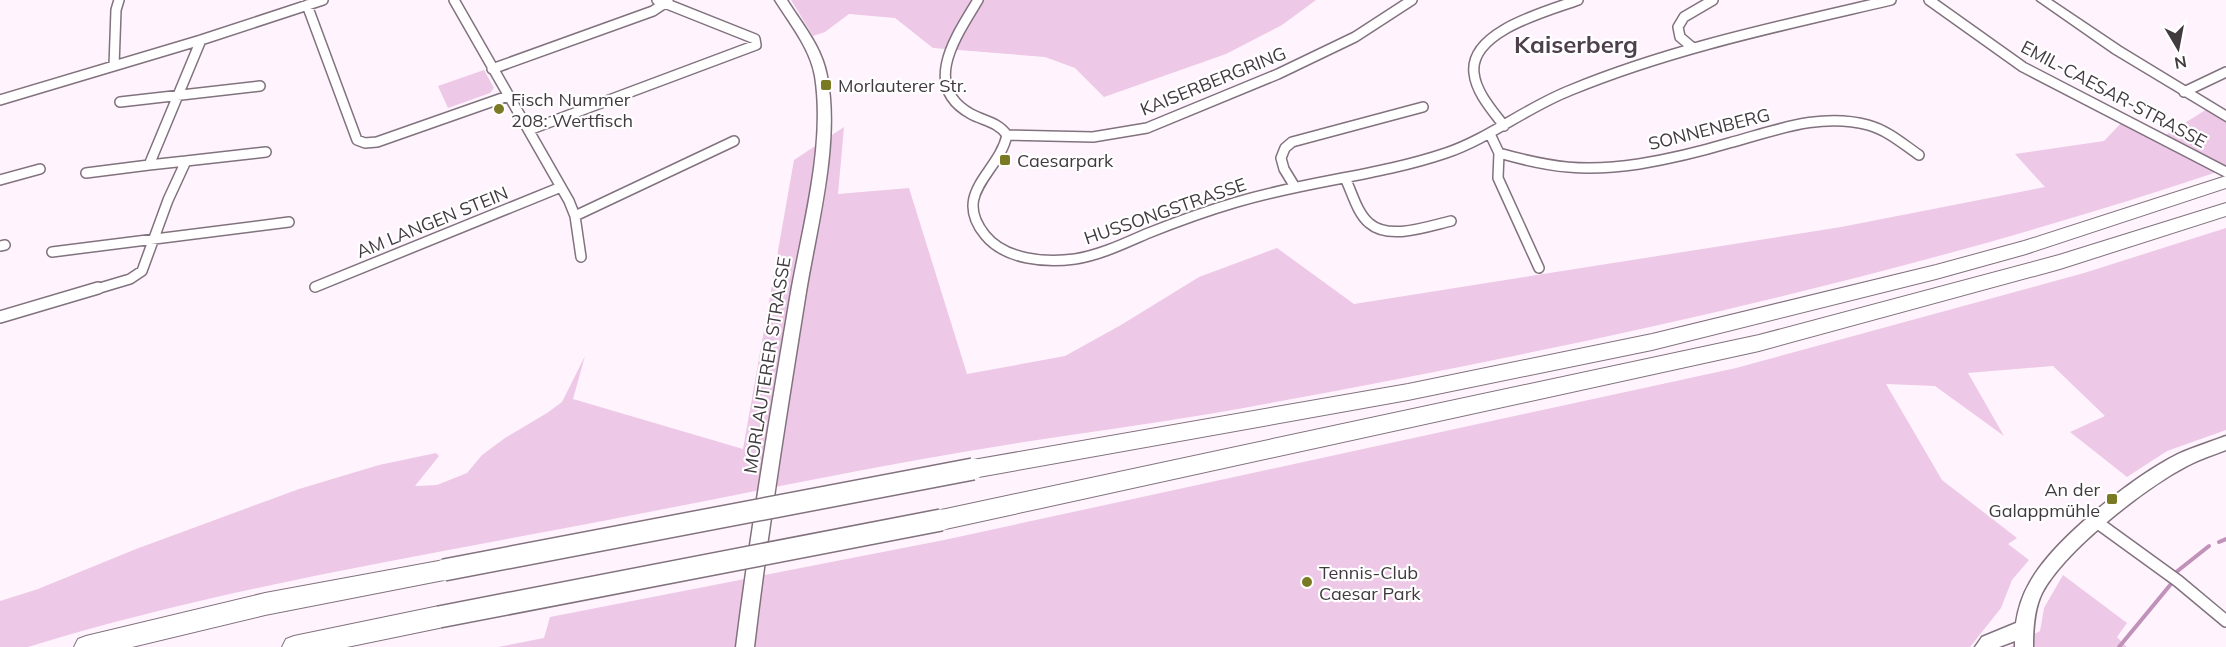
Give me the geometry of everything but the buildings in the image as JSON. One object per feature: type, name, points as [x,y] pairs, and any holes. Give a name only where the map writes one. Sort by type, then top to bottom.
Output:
[{"type":"highway","points":[[86,647],[265,604],[973,469],[1396,394],[1652,342],[1936,272],[2026,247],[2224,179]]},
{"type":"highway","points":[[294,647],[941,520],[1759,343],[2060,262],[2226,209]]},
{"type":"street","points":[[114,66],[116,10],[119,0]]},
{"type":"street","points":[[0,100],[201,40],[323,0]]},
{"type":"street","points":[[454,0],[561,187],[575,216],[581,257]]},
{"type":"street","name":"MORLAUTERER STRASSE","points":[[745,647],[755,556],[816,184],[823,112],[821,75],[810,47],[781,0]]},
{"type":"street","points":[[978,0],[947,57],[944,78],[951,96],[959,104],[968,112],[998,126],[1007,135]]},
{"type":"street","name":"KAISERBERGRING","points":[[1007,135],[1093,137],[1147,128],[1172,120],[1278,74],[1355,37],[1412,0]]},
{"type":"street","points":[[1504,126],[1479,88],[1474,71],[1476,59],[1482,47],[1493,37],[1513,26],[1578,0]]},
{"type":"street","points":[[1693,48],[1680,36],[1678,27],[1684,18],[1713,0]]},
{"type":"street","points":[[1539,268],[1498,178],[1499,153],[1490,134],[1530,110],[1567,92],[1693,48],[1891,0]]},
{"type":"street","name":"EMIL-CAESAR-STRASSE","points":[[1929,0],[2023,67],[2224,179]]},
{"type":"street","points":[[2043,0],[2226,117]]},
{"type":"street","points":[[492,69],[653,11],[663,1],[755,39],[756,45],[753,48],[529,130]]},
{"type":"street","points":[[307,5],[357,140],[365,143],[377,142],[508,96]]},
{"type":"street","points":[[149,165],[201,40]]},
{"type":"street","points":[[2184,92],[2226,72]]},
{"type":"street","points":[[120,102],[260,86]]},
{"type":"street","points":[[1295,187],[1281,164],[1280,156],[1283,148],[1292,142],[1423,106]]},
{"type":"street","name":"SONNENBERG","points":[[1499,153],[1552,167],[1587,170],[1664,160],[1825,119],[1869,125],[1891,135],[1919,155]]},
{"type":"street","name":"HUSSONGSTRASSE","points":[[1007,135],[1005,145],[975,192],[972,209],[977,224],[986,237],[1020,256],[1044,260],[1085,257],[1196,215],[1295,187],[1393,168],[1463,147],[1490,134]]},
{"type":"street","points":[[575,216],[734,141]]},
{"type":"street","points":[[86,173],[266,152]]},
{"type":"street","points":[[0,317],[130,279],[142,271],[186,162]]},
{"type":"street","points":[[0,180],[40,169]]},
{"type":"street","points":[[1345,178],[1365,218],[1378,229],[1392,231],[1451,221]]},
{"type":"street","name":"AM LANGEN STEIN","points":[[315,287],[561,187]]},
{"type":"street","points":[[52,252],[289,222]]},
{"type":"street","points":[[1984,647],[1988,643],[2024,638],[2035,589],[2050,566],[2138,489],[2181,461],[2226,444]]},
{"type":"street","points":[[2098,523],[2178,581],[2226,621]]},
{"type":"shaded area","points":[[791,0],[1316,0],[1282,25],[1226,54],[1104,97],[1075,68],[1045,57],[933,48],[895,18],[849,14],[825,32],[813,36]]},
{"type":"shaded area","points":[[484,70],[494,88],[490,93],[448,108],[438,86]]},
{"type":"shaded area","points":[[2207,109],[2226,120],[2226,169],[2102,209],[1977,245],[1725,310],[1343,390],[835,475],[319,575],[172,607],[28,647],[0,647],[0,601],[38,589],[136,549],[299,489],[379,465],[436,453],[439,456],[415,486],[437,485],[467,473],[482,455],[562,402],[585,356],[573,399],[743,449],[794,160],[844,127],[838,194],[909,188],[967,374],[1065,356],[1199,277],[1277,248],[1354,304],[1841,227],[2045,187],[2015,154],[2104,141],[2124,120],[2161,138]]},
{"type":"shaded area","points":[[2226,228],[2226,430],[2167,451],[2127,477],[2070,432],[2105,416],[2053,366],[1968,373],[2004,436],[1935,386],[1886,384],[1942,480],[2017,538],[2008,544],[2029,560],[2012,580],[2001,608],[1970,647],[498,647],[544,638],[550,617],[944,540],[1736,368],[2084,273]]},
{"type":"shaded area","points":[[2063,575],[2127,623],[2117,637],[2127,647],[2010,647],[2040,631],[2044,608]]},
{"type":"waterway","points":[[2219,542],[2226,539]]},
{"type":"waterway","points":[[2175,573],[2209,546]]},
{"type":"waterway","points":[[2119,647],[2171,584]]},
{"type":"place","name":"Morlauterer Str.","points":[[826,85]]},
{"type":"place","name":"Fisch Nummer 208: Wertfisch","points":[[499,109]]},
{"type":"place","name":"Caesarpark","points":[[1005,160]]},
{"type":"place","name":"An der Galappmühle","points":[[2112,499]]},
{"type":"place","name":"Tennis-Club Caesar Park","points":[[1307,582]]},
{"type":"district","name":"Kaiserberg","points":[[1576,44]]}]
